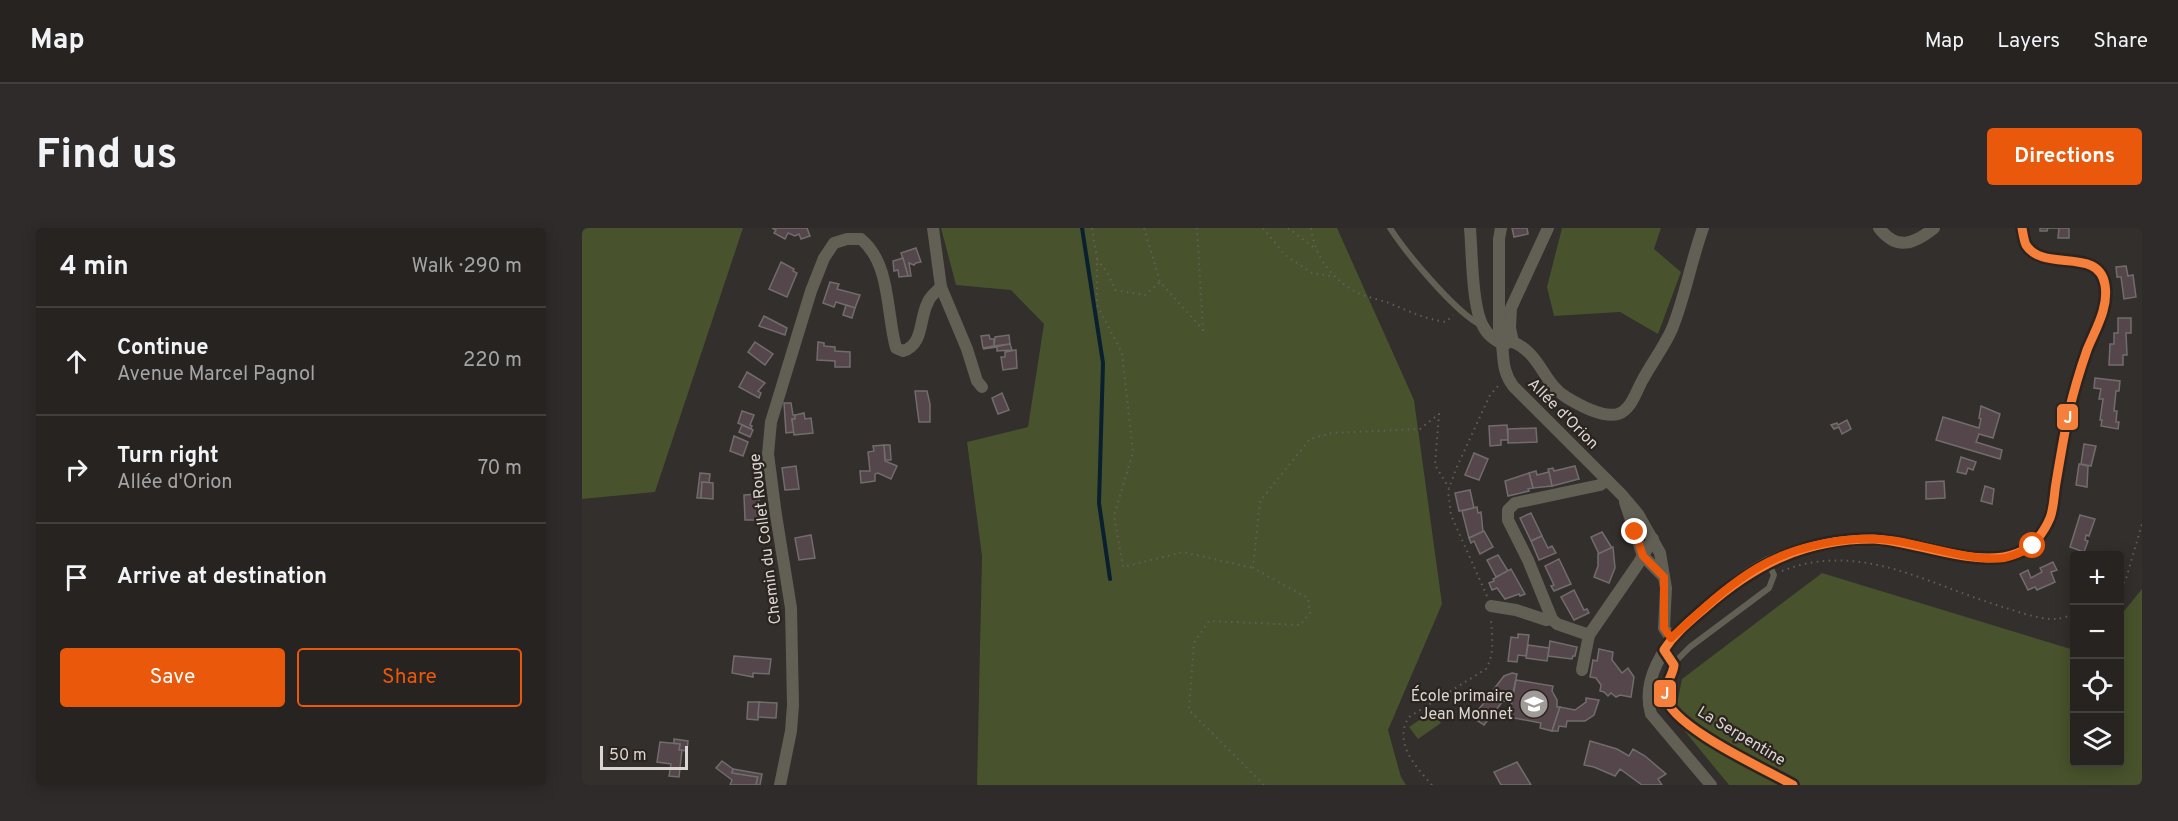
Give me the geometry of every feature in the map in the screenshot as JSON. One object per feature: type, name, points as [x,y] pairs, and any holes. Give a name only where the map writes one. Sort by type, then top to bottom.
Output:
[{"type":"street","points":[[933,228],[941,287],[967,348],[977,381],[982,387]]},
{"type":"street","points":[[1470,228],[1477,303],[1482,325],[1491,338],[1525,347],[1539,363],[1553,387],[1565,397],[1607,414],[1618,414],[1632,401],[1671,331],[1702,228]]},
{"type":"street","points":[[1500,228],[1500,331],[1508,344]]},
{"type":"street","points":[[1508,344],[1511,308],[1548,228]]},
{"type":"street","points":[[1879,228],[1892,240],[1905,243],[1919,240],[1934,228]]},
{"type":"street","points":[[1711,785],[1651,714],[1648,692],[1657,665],[1671,638],[1730,587],[1768,562],[1816,546],[1865,540],[1889,540],[1985,558],[2003,558],[2033,546],[2043,533],[2050,518],[2073,392],[2079,370],[2102,312],[2105,289],[2103,277],[2097,268],[2088,263],[2048,260],[2035,255],[2027,246],[2022,228]]},
{"type":"street","name":"Chemin du Collet Rouge","points":[[780,785],[792,731],[791,608],[768,454],[771,422],[808,302],[824,258],[834,243],[847,239],[861,239],[870,247],[883,277],[896,348],[903,351],[911,349],[916,343],[928,300],[941,287]]},
{"type":"street","points":[[1501,290],[1508,296],[1517,296]]},
{"type":"street","name":"Allée d'Orion","points":[[1508,344],[1503,366],[1506,377],[1622,495],[1638,513],[1653,538],[1660,553],[1664,577],[1664,628],[1671,638]]},
{"type":"street","points":[[1589,635],[1557,624],[1552,619],[1528,560],[1508,520],[1508,510],[1515,503],[1600,485],[1607,480]]},
{"type":"street","name":"Allée d'Orion","points":[[1622,495],[1643,556],[1664,577]]},
{"type":"street","points":[[1582,670],[1589,635],[1653,538]]},
{"type":"street","points":[[1491,606],[1516,610],[1546,620],[1552,619]]},
{"type":"street","points":[[1665,650],[1675,662]]},
{"type":"street","name":"La Serpentine","points":[[1675,662],[1675,668],[1666,684],[1665,692],[1669,705],[1695,729],[1792,785]]},
{"type":"lane","points":[[1390,228],[1401,246],[1460,309],[1472,320],[1482,325]]},
{"type":"lane","points":[[1675,662],[1690,647],[1769,588],[1774,575],[1768,562]]},
{"type":"path","points":[[1092,228],[1097,259],[1097,305],[1122,353],[1133,452],[1114,516],[1123,567],[1183,552],[1253,568],[1308,598],[1310,613],[1300,625],[1209,621],[1194,643],[1190,710],[1264,785]]},
{"type":"path","points":[[1144,228],[1160,282],[1203,330],[1197,228]]},
{"type":"path","points":[[1263,228],[1286,255],[1312,273],[1335,276]]},
{"type":"path","points":[[1288,228],[1318,251]]},
{"type":"path","points":[[1311,228],[1325,269],[1354,291],[1427,320],[1446,322],[1460,309]]},
{"type":"path","points":[[1097,259],[1108,274],[1115,291],[1145,295],[1160,282]]},
{"type":"path","points":[[1432,785],[1408,753],[1402,740],[1403,727],[1409,717],[1486,669],[1492,659],[1491,606],[1450,515],[1449,488],[1490,395],[1506,377]]},
{"type":"path","points":[[1253,568],[1260,501],[1310,439],[1332,433],[1420,429],[1439,414],[1435,465],[1449,488]]},
{"type":"path","points":[[2124,582],[2142,524]]},
{"type":"path","points":[[1774,575],[1823,560],[1857,560],[1895,569],[1970,597],[2025,613],[2055,619],[2070,616]]},
{"type":"green space","points":[[582,228],[743,228],[655,492],[582,499]]},
{"type":"green space","points":[[941,228],[1337,228],[1414,400],[1442,604],[1388,730],[1401,777],[1406,785],[977,785],[982,556],[967,442],[1028,427],[1044,324],[1011,290],[956,285]]},
{"type":"green space","points":[[1562,228],[1661,228],[1654,249],[1681,272],[1658,334],[1620,312],[1554,316],[1547,287]]},
{"type":"green space","points":[[1822,573],[2070,649],[2070,767],[2124,767],[2124,611],[2142,589],[2142,785],[1729,785],[1674,718],[1682,679]]},
{"type":"green space","points":[[1433,711],[1441,723],[1418,739],[1409,727]]},
{"type":"building","points":[[772,228],[807,228],[810,236],[801,239],[799,234],[795,236],[788,233],[785,239],[774,233],[776,230]]},
{"type":"building","points":[[1512,228],[1527,228],[1528,234],[1514,237]]},
{"type":"building","points":[[2059,228],[2069,228],[2069,238],[2058,238]]},
{"type":"building","points":[[916,248],[921,262],[914,265],[909,263],[911,276],[908,276],[901,253]]},
{"type":"building","points":[[903,258],[908,276],[899,277],[898,270],[894,271],[893,261]]},
{"type":"building","points":[[781,262],[797,273],[787,297],[769,289]]},
{"type":"building","points":[[2126,266],[2128,276],[2133,275],[2136,297],[2124,299],[2121,277],[2117,277],[2116,267]]},
{"type":"building","points":[[830,282],[839,284],[837,289],[860,295],[855,308],[836,302],[834,307],[823,303]]},
{"type":"building","points":[[846,305],[855,308],[852,318],[843,315]]},
{"type":"building","points":[[764,316],[787,328],[785,335],[759,326]]},
{"type":"building","points":[[2118,318],[2131,318],[2131,333],[2126,333],[2127,355],[2123,355],[2123,365],[2109,365],[2110,344],[2114,344],[2114,333],[2118,333]]},
{"type":"building","points":[[989,335],[990,339],[994,339],[994,346],[983,348],[981,336]]},
{"type":"building","points":[[1009,335],[1010,344],[994,346],[995,337]]},
{"type":"building","points":[[755,342],[773,354],[765,365],[748,352]]},
{"type":"building","points":[[818,342],[824,343],[824,346],[835,347],[835,351],[850,352],[850,367],[835,367],[835,361],[817,360]]},
{"type":"building","points":[[1010,344],[1012,350],[997,351],[997,347],[983,349]]},
{"type":"building","points":[[1016,350],[1017,368],[1003,370],[1001,357],[1005,357],[1005,352]]},
{"type":"building","points":[[747,372],[765,383],[758,391],[761,393],[759,398],[739,387]]},
{"type":"building","points":[[2095,378],[2120,381],[2119,391],[2116,391],[2114,411],[2117,411],[2118,429],[2101,426],[2103,399],[2099,399],[2101,389],[2094,388]]},
{"type":"building","points":[[915,391],[927,391],[930,422],[919,422]]},
{"type":"building","points":[[1002,393],[1009,410],[998,414],[992,398]]},
{"type":"building","points":[[784,403],[791,403],[793,415],[795,415],[795,419],[792,419],[794,432],[786,433]]},
{"type":"building","points":[[1981,406],[2000,414],[1993,438],[1979,434],[1976,442],[2002,450],[2000,459],[1936,440],[1943,417],[1979,428]]},
{"type":"building","points":[[742,411],[754,415],[750,425],[751,429],[738,423]]},
{"type":"building","points":[[804,413],[805,419],[811,418],[813,433],[794,435],[792,419],[795,419],[795,415]]},
{"type":"building","points":[[1847,420],[1851,429],[1842,434],[1839,427],[1834,429],[1831,425],[1837,423],[1838,425]]},
{"type":"building","points":[[742,425],[753,430],[750,437],[739,432]]},
{"type":"building","points":[[1507,425],[1508,440],[1501,440],[1501,445],[1490,446],[1489,426]]},
{"type":"building","points":[[1536,428],[1537,442],[1508,443],[1508,429]]},
{"type":"building","points":[[734,436],[748,442],[743,456],[730,451]]},
{"type":"building","points":[[2084,444],[2096,446],[2091,466],[2081,464]]},
{"type":"building","points":[[884,445],[890,445],[891,460],[885,460]]},
{"type":"building","points":[[884,445],[885,461],[897,466],[891,479],[878,473],[875,474],[875,481],[861,483],[860,471],[870,471],[868,452],[874,451],[873,446]]},
{"type":"building","points":[[1474,453],[1488,459],[1479,480],[1465,475]]},
{"type":"building","points":[[1961,457],[1976,462],[1973,470],[1968,468],[1966,474],[1957,472]]},
{"type":"building","points":[[2079,464],[2088,466],[2087,487],[2076,485]]},
{"type":"building","points":[[796,466],[799,489],[785,490],[782,468]]},
{"type":"building","points":[[1575,466],[1579,479],[1552,486],[1548,469],[1553,468],[1554,471]]},
{"type":"building","points":[[1536,471],[1537,475],[1549,472],[1552,486],[1533,488],[1529,473]]},
{"type":"building","points":[[700,473],[710,474],[709,483],[702,482],[701,498],[697,498]]},
{"type":"building","points":[[1529,473],[1533,488],[1508,496],[1505,481]]},
{"type":"building","points":[[1944,481],[1945,498],[1926,499],[1926,482]]},
{"type":"building","points":[[702,482],[713,483],[713,499],[701,498]]},
{"type":"building","points":[[1985,486],[1994,489],[1992,504],[1981,501]]},
{"type":"building","points":[[1470,490],[1474,508],[1459,511],[1455,493]]},
{"type":"building","points":[[759,494],[759,520],[745,520],[744,495]]},
{"type":"building","points":[[1477,507],[1478,513],[1481,512],[1483,532],[1469,538],[1462,511]]},
{"type":"building","points":[[1531,513],[1542,536],[1531,541],[1520,518]]},
{"type":"building","points":[[2080,515],[2095,519],[2089,536],[2086,535],[2085,540],[2088,541],[2084,551],[2070,547]]},
{"type":"building","points":[[1484,531],[1493,547],[1480,554],[1474,541],[1471,543],[1469,538]]},
{"type":"building","points":[[1602,532],[1612,548],[1599,554],[1591,537]]},
{"type":"building","points":[[811,535],[815,558],[799,560],[795,538]]},
{"type":"building","points":[[1542,536],[1548,548],[1552,546],[1556,553],[1539,560],[1531,541]]},
{"type":"building","points":[[1613,547],[1615,568],[1609,583],[1594,577],[1598,566],[1598,554]]},
{"type":"building","points":[[1498,555],[1508,571],[1496,577],[1487,560]]},
{"type":"building","points":[[1559,559],[1571,584],[1554,591],[1551,586],[1554,585],[1545,566]]},
{"type":"building","points":[[2053,562],[2057,570],[2051,572],[2055,582],[2037,590],[2035,587],[2028,590],[2020,574],[2028,570],[2031,578],[2042,572],[2040,568]]},
{"type":"building","points":[[1511,569],[1525,594],[1505,599],[1497,588],[1492,590],[1489,583]]},
{"type":"building","points":[[1574,590],[1584,610],[1587,609],[1589,613],[1574,620],[1561,597]]},
{"type":"building","points":[[1518,634],[1529,635],[1526,656],[1518,655],[1517,662],[1508,661],[1511,637],[1518,638]]},
{"type":"building","points":[[1550,641],[1577,647],[1575,656],[1572,659],[1548,656]]},
{"type":"building","points":[[1528,645],[1549,648],[1547,661],[1526,658]]},
{"type":"building","points":[[1599,649],[1613,652],[1612,660],[1622,673],[1628,668],[1634,677],[1631,697],[1620,695],[1616,697],[1611,693],[1608,696],[1600,691],[1601,685],[1596,678],[1590,677],[1593,660],[1597,661]]},
{"type":"building","points":[[734,656],[771,659],[769,674],[753,673],[753,677],[732,673]]},
{"type":"building","points":[[1517,674],[1511,702],[1503,701],[1484,725],[1475,719],[1480,712],[1478,710],[1489,697],[1496,702],[1501,695],[1494,689],[1504,676]]},
{"type":"building","name":"École primaire Jean Monnet","points":[[1516,680],[1553,686],[1552,691],[1557,700],[1557,707],[1560,707],[1552,731],[1540,728],[1541,723],[1509,717]]},
{"type":"building","points":[[1586,698],[1599,700],[1594,715],[1585,721],[1567,721],[1566,727],[1559,726],[1558,731],[1552,731],[1560,707],[1575,710],[1586,702]]},
{"type":"building","points":[[748,702],[759,702],[758,720],[747,719]]},
{"type":"building","points":[[759,702],[777,703],[776,718],[758,717]]},
{"type":"building","points":[[674,739],[688,741],[687,751],[679,750],[680,744],[674,744]]},
{"type":"building","points":[[1590,741],[1617,749],[1629,756],[1633,749],[1645,756],[1666,774],[1658,779],[1662,785],[1642,785],[1620,769],[1615,776],[1584,765]]},
{"type":"building","points":[[660,742],[680,744],[679,750],[682,750],[679,777],[669,776],[671,764],[657,762]]},
{"type":"building","points":[[722,761],[733,769],[732,773],[758,777],[756,785],[730,785],[732,780],[716,768]]},
{"type":"building","points":[[1517,762],[1531,785],[1501,785],[1494,772]]},
{"type":"building","points":[[733,769],[762,774],[760,785],[756,785],[758,777],[732,773]]},
{"type":"waterway","points":[[1082,228],[1103,363],[1099,503],[1110,579]]},
{"type":"transit line","name":"J","points":[[1793,785],[1701,734],[1671,708],[1665,692],[1674,665],[1664,650],[1683,628],[1724,592],[1762,567],[1803,549],[1848,540],[1873,539],[1983,558],[2004,557],[2023,551],[2038,538],[2051,514],[2071,403],[2087,350],[2103,310],[2106,294],[2101,273],[2093,266],[2045,258],[2034,253],[2026,245],[2022,228]]},
{"type":"place","name":"École primaire Jean Monnet","points":[[1534,704]]},
{"type":"route","points":[[1635,532],[1643,556],[1664,577],[1666,588],[1664,628],[1671,638],[1730,587],[1755,569],[1768,562],[1816,546],[1842,541],[1889,540],[1985,558],[2003,558],[2033,546]]}]
